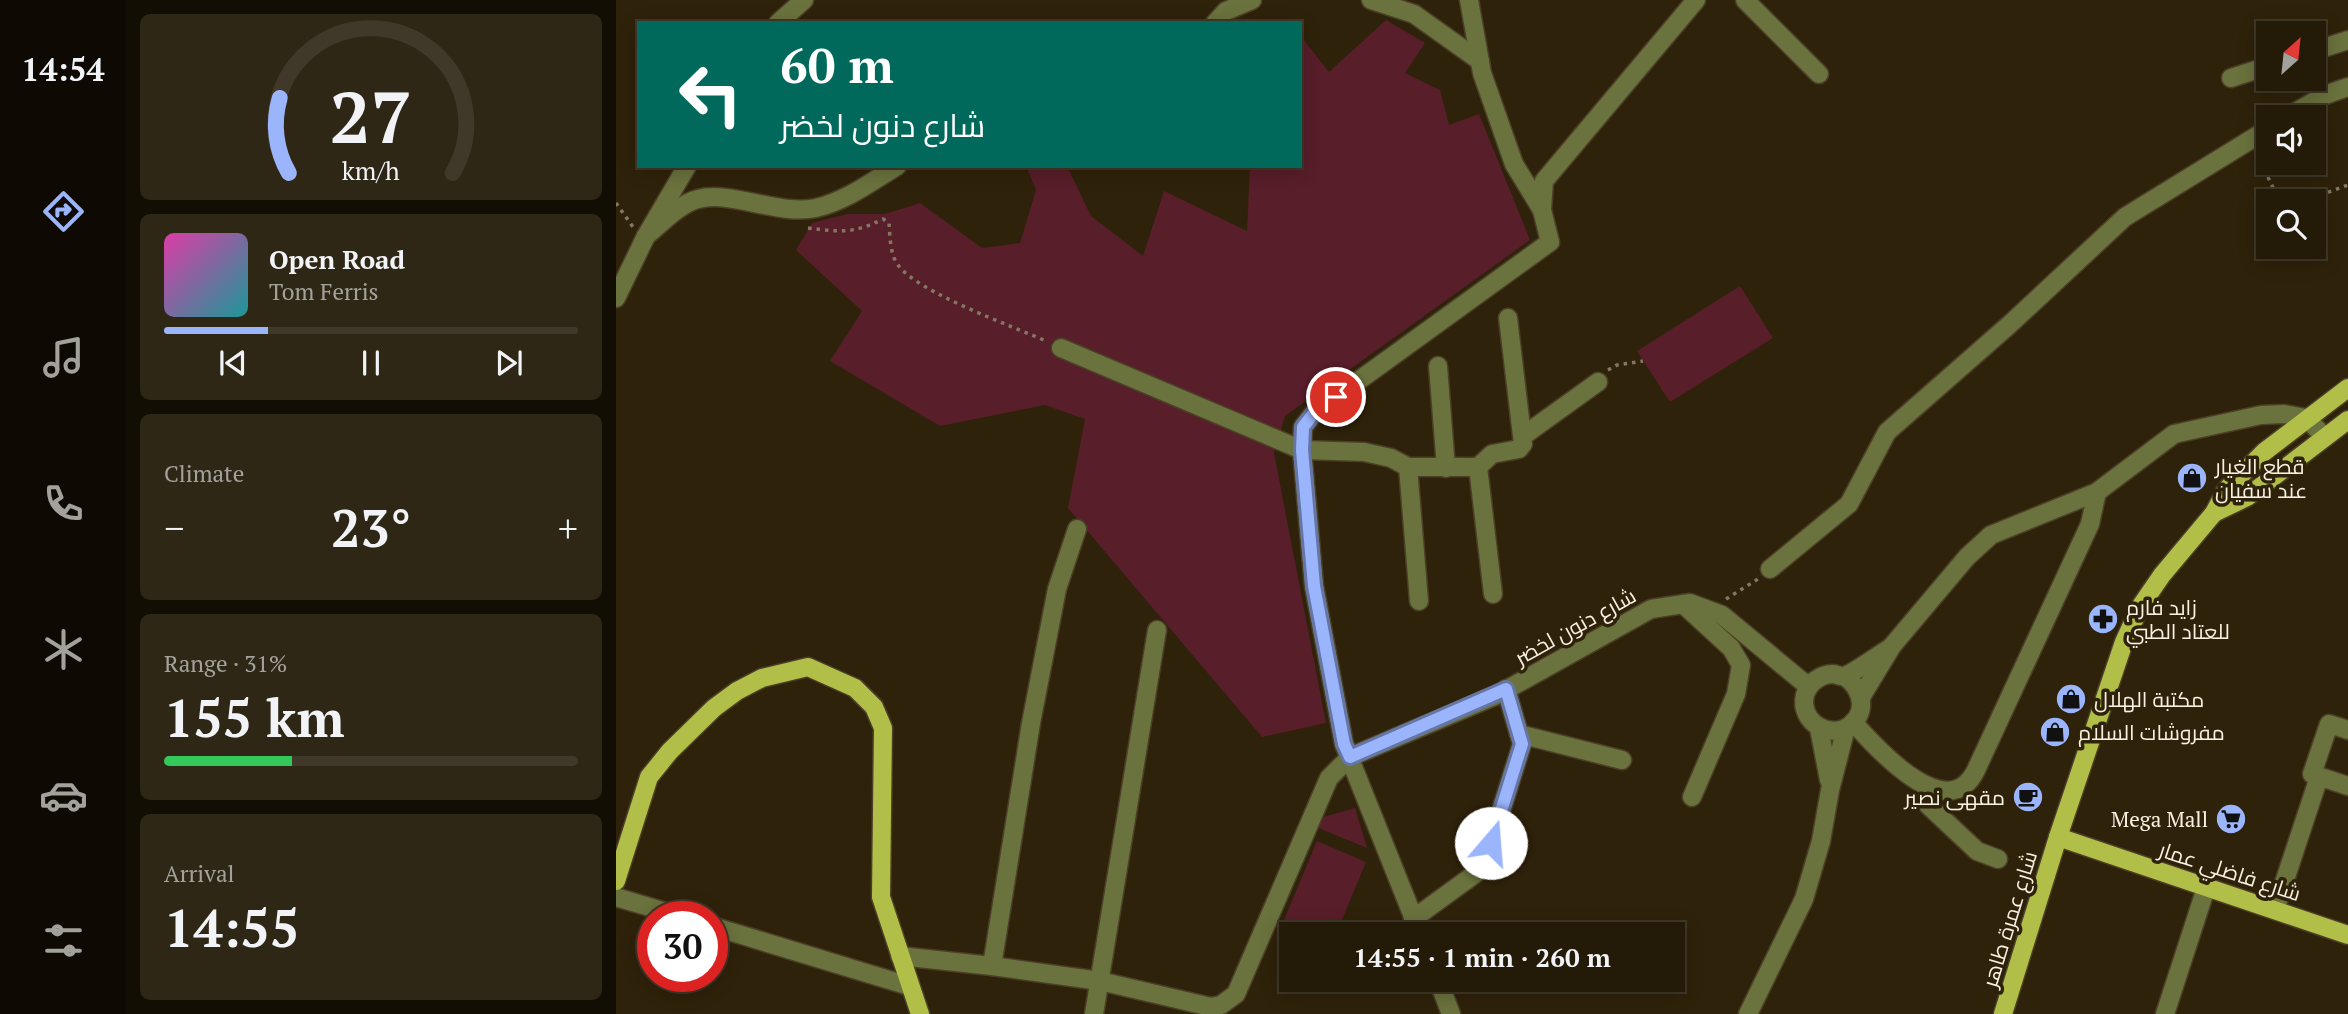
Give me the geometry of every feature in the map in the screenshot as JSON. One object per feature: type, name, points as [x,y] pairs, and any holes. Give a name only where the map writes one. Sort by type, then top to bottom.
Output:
[{"type":"main road","name":"شارع عمرة طاهر","points":[[2003,1014],[2058,837],[2131,624],[2150,591],[2214,513],[2219,501],[2234,482],[2264,452],[2348,388]]},
{"type":"main road","points":[[2214,513],[2247,497],[2348,420]]},
{"type":"main road","points":[[616,881],[649,777],[670,751],[714,708],[737,691],[762,678],[807,667],[855,688],[874,707],[883,728],[881,897],[920,1014]]},
{"type":"main road","name":"شارع فاضلي عمار","points":[[2058,837],[2348,935]]},
{"type":"street","points":[[780,21],[804,0]]},
{"type":"street","points":[[1217,21],[1226,11],[1252,0]]},
{"type":"street","points":[[1371,0],[1414,13],[1480,61]]},
{"type":"street","points":[[1414,922],[1344,744],[1314,586],[1302,450],[1303,427],[1314,413],[1550,242],[1542,210],[1514,164],[1482,73],[1469,0]]},
{"type":"street","points":[[1542,210],[1544,181],[1696,0]]},
{"type":"street","points":[[1745,0],[1819,74]]},
{"type":"street","points":[[2326,47],[2348,40]]},
{"type":"street","points":[[2231,78],[2256,70]]},
{"type":"street","points":[[2308,105],[2348,86]]},
{"type":"street","points":[[1770,569],[1849,504],[1887,432],[2009,325],[2125,217],[2256,136]]},
{"type":"street","points":[[616,298],[646,236],[686,168]]},
{"type":"street","points":[[646,236],[680,208],[698,199],[716,197],[790,209],[815,208],[848,197],[894,168]]},
{"type":"street","points":[[1061,348],[1302,450],[1364,452],[1391,458],[1408,467],[1478,467],[1492,454],[1519,449],[1523,444],[1508,318]]},
{"type":"street","points":[[1438,366],[1446,468]]},
{"type":"street","points":[[1523,436],[1598,382]]},
{"type":"street","points":[[1861,697],[1892,646],[1968,557],[1991,535],[2097,492],[2174,434],[2261,415],[2284,414],[2306,418],[2325,437]]},
{"type":"street","points":[[1408,467],[1419,601]]},
{"type":"street","points":[[1478,467],[1493,594]]},
{"type":"street","points":[[1849,725],[1936,791],[1955,791],[1971,779],[2090,524],[2097,492]]},
{"type":"street","points":[[992,966],[1051,616],[1077,529]]},
{"type":"street","name":"شارع دنون لخضر","points":[[1350,757],[1506,689],[1651,609],[1683,604],[1690,603],[1722,615],[1809,687]]},
{"type":"street","points":[[1683,604],[1731,648],[1741,665],[1736,694],[1692,797]]},
{"type":"street","points":[[1094,1014],[1157,630]]},
{"type":"street","points":[[1844,676],[1892,646]]},
{"type":"street","points":[[1748,1014],[1804,899],[1821,841],[1830,790],[1849,725],[1861,706],[1857,688],[1844,676],[1834,674],[1824,675],[1809,687],[1805,695],[1807,714],[1819,728],[1827,761],[1830,790]]},
{"type":"street","points":[[1422,922],[1483,868],[1522,744],[1506,689]]},
{"type":"street","points":[[2348,730],[2329,724],[2312,774],[2348,786]]},
{"type":"street","points":[[1819,728],[1837,731],[1849,725]]},
{"type":"street","points":[[1519,734],[1622,760]]},
{"type":"street","points":[[900,956],[1100,981],[1211,1007],[1229,1007],[1329,778],[1350,757]]},
{"type":"street","points":[[2274,910],[2319,777]]},
{"type":"street","points":[[1926,786],[1928,805],[1977,851],[1998,859]]},
{"type":"street","points":[[2165,1014],[2206,888]]},
{"type":"street","points":[[616,897],[637,903]]},
{"type":"street","points":[[728,931],[909,986]]},
{"type":"street","points":[[1443,992],[1451,1014]]},
{"type":"path","points":[[2250,139],[2274,189]]},
{"type":"path","points":[[2326,193],[2348,185]]},
{"type":"path","points":[[616,203],[632,225],[646,236]]},
{"type":"path","points":[[790,209],[797,225],[843,232],[866,227],[883,219],[889,223],[897,264],[922,286],[1061,348]]},
{"type":"path","points":[[1598,382],[1604,372],[1617,365],[1643,360]]},
{"type":"path","points":[[1715,612],[1720,604],[1770,569]]},
{"type":"shaded area","points":[[1386,20],[1425,43],[1405,73],[1440,90],[1449,125],[1479,114],[1530,240],[1285,416],[1274,453],[1326,723],[1262,737],[1068,508],[1085,419],[1045,405],[940,426],[830,361],[862,311],[796,250],[812,223],[847,214],[885,214],[920,203],[982,248],[1020,243],[1036,190],[1027,168],[1068,168],[1091,216],[1143,256],[1164,191],[1247,231],[1250,168],[1302,168],[1302,38],[1329,72]]},
{"type":"shaded area","points":[[1740,286],[1773,338],[1670,402],[1637,351]]},
{"type":"shaded area","points":[[1355,808],[1367,848],[1316,827],[1320,818]]},
{"type":"shaded area","points":[[1317,841],[1366,862],[1341,922],[1283,922]]},
{"type":"place","name":"قطع الغيار عند سفيان","points":[[2192,478]]},
{"type":"place","name":"زايد فارم للعتاد الطبي","points":[[2103,619]]},
{"type":"place","name":"مكتبة الهلال","points":[[2071,699]]},
{"type":"place","name":"مفروشات السلام","points":[[2055,732]]},
{"type":"place","name":"مقهى نصير","points":[[2028,797]]},
{"type":"place","name":"Mega Mall","points":[[2231,819]]},
{"type":"route","points":[[1336,397],[1314,413],[1303,427],[1302,450],[1314,586],[1344,744],[1350,757],[1506,689],[1522,744],[1491,843]]}]
